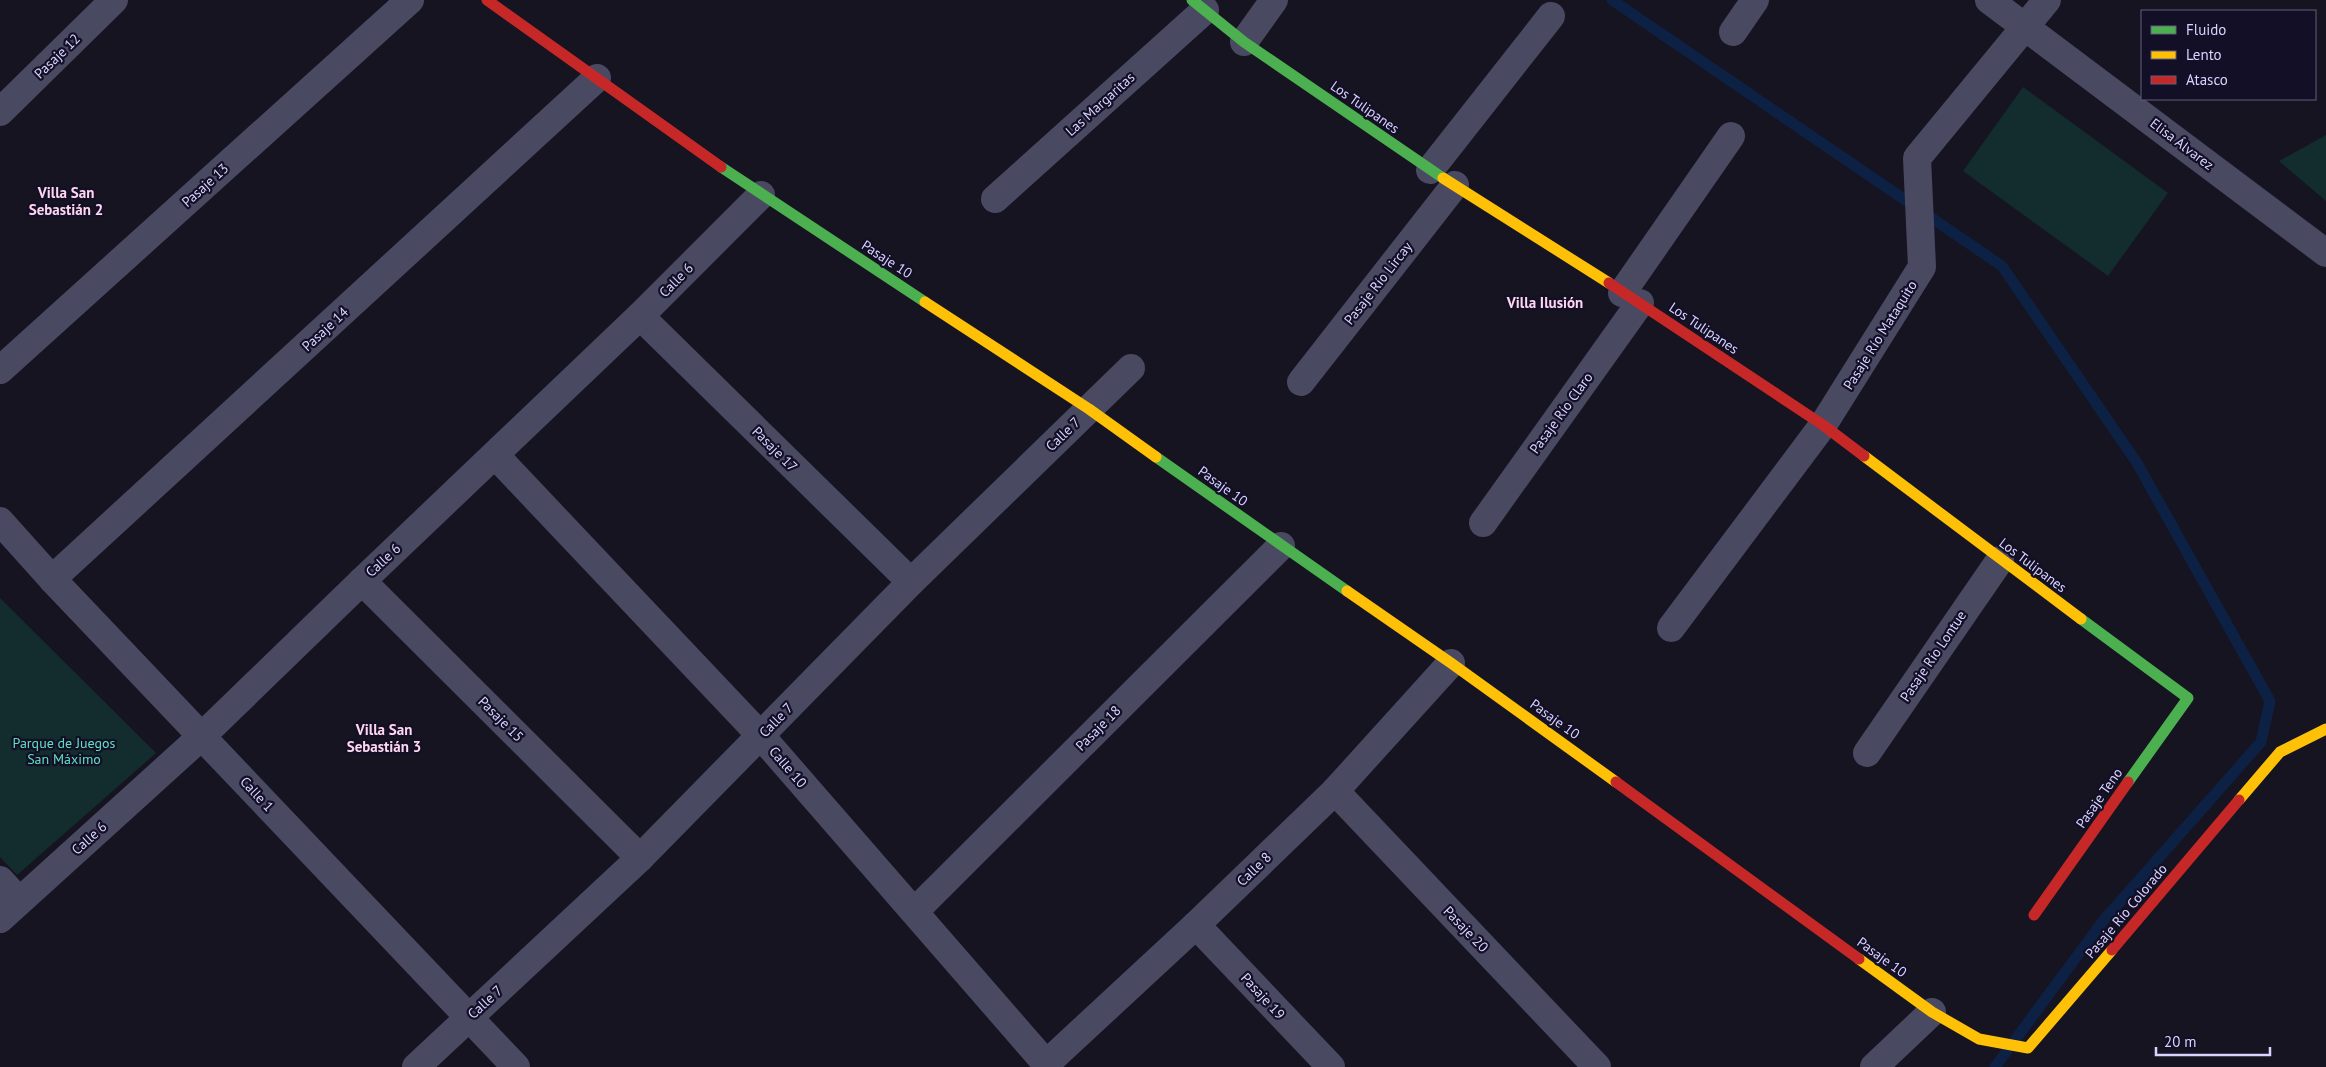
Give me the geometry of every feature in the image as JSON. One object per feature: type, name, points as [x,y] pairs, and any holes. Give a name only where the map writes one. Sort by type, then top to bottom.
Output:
[{"type":"street","name":"Pasaje 12","points":[[0,112],[114,0]]},
{"type":"street","name":"Pasaje 13","points":[[0,370],[410,0]]},
{"type":"street","name":"Pasaje 10","points":[[487,0],[761,195],[1089,409],[1281,546],[1451,662],[1932,1012]]},
{"type":"street","points":[[1244,42],[1274,0]]},
{"type":"street","points":[[1733,32],[1755,0]]},
{"type":"street","name":"Elisa Álvarez","points":[[1989,0],[2322,245]]},
{"type":"street","name":"Pasaje Río Mataquito","points":[[1671,628],[1823,425],[1922,267],[1917,158],[2046,0]]},
{"type":"street","name":"Los Tulipanes","points":[[1198,5],[1244,42],[1430,170],[1631,298],[1823,425],[2000,560],[2188,698]]},
{"type":"street","name":"Las Margaritas","points":[[995,199],[1198,5]]},
{"type":"street","points":[[1430,170],[1551,16]]},
{"type":"street","name":"Pasaje 14","points":[[52,579],[597,78]]},
{"type":"street","name":"Pasaje Río Claro","points":[[1483,523],[1631,298],[1732,136]]},
{"type":"street","name":"Pasaje Río Lircay","points":[[1301,382],[1455,185]]},
{"type":"street","name":"Calle 6","points":[[0,919],[202,736],[640,316],[761,195]]},
{"type":"street","name":"Pasaje 17","points":[[640,316],[910,582]]},
{"type":"street","name":"Calle 7","points":[[416,1067],[640,858],[910,582],[1131,368]]},
{"type":"street","name":"Calle 10","points":[[495,455],[761,736],[1047,1065]]},
{"type":"street","name":"Calle 1","points":[[0,520],[52,579],[516,1067]]},
{"type":"street","name":"Pasaje 18","points":[[915,911],[1281,546]]},
{"type":"street","name":"Pasaje Río Lontue","points":[[1867,753],[2000,560]]},
{"type":"street","name":"Pasaje 15","points":[[362,581],[640,858]]},
{"type":"street","name":"Calle 8","points":[[1047,1065],[1335,791],[1451,662]]},
{"type":"street","name":"Pasaje Teno","points":[[2034,915],[2188,698]]},
{"type":"street","name":"Pasaje Río Colorado","points":[[1932,1012],[1979,1039],[2028,1048],[2280,752],[2326,729]]},
{"type":"street","name":"Pasaje 20","points":[[1335,791],[1597,1067]]},
{"type":"street","points":[[0,880],[19,901]]},
{"type":"street","name":"Pasaje 19","points":[[1196,925],[1330,1067]]},
{"type":"street","points":[[1874,1067],[1932,1012]]},
{"type":"green space","points":[[2023,87],[2168,193],[2108,276],[1963,171]]},
{"type":"green space","points":[[2326,135],[2326,201],[2279,161]]},
{"type":"green space","name":"Parque de Juegos San Máximo","points":[[0,598],[156,753],[17,875],[0,857]]},
{"type":"waterway","points":[[1612,0],[2002,266],[2137,463],[2270,701],[2261,742],[2103,921],[1995,1067]]},
{"type":"traffic: fast","points":[[1192,0],[1244,42],[1443,178]]},
{"type":"traffic: fast","points":[[721,167],[925,302]]},
{"type":"traffic: fast","points":[[1156,457],[1347,591]]},
{"type":"traffic: fast","points":[[2081,619],[2188,698],[2128,782]]},
{"type":"traffic: slow","points":[[1443,178],[1609,283]]},
{"type":"traffic: slow","points":[[925,302],[1089,409],[1156,457]]},
{"type":"traffic: slow","points":[[1864,456],[2081,619]]},
{"type":"traffic: slow","points":[[1347,591],[1451,663],[1616,782]]},
{"type":"traffic: slow","points":[[2239,800],[2280,752],[2326,729]]},
{"type":"traffic: slow","points":[[1859,959],[1932,1012],[1979,1039],[2028,1048],[2112,950]]},
{"type":"traffic: jam","points":[[487,0],[721,167]]},
{"type":"traffic: jam","points":[[1609,283],[1823,425],[1864,456]]},
{"type":"traffic: jam","points":[[1616,782],[1859,959]]},
{"type":"traffic: jam","points":[[2034,915],[2128,782]]},
{"type":"traffic: jam","points":[[2112,950],[2239,800]]},
{"type":"district","name":"Villa San Sebastián 2","points":[[66,202]]},
{"type":"district","name":"Villa Ilusión","points":[[1545,303]]},
{"type":"district","name":"Villa San Sebastián 3","points":[[384,738]]}]
